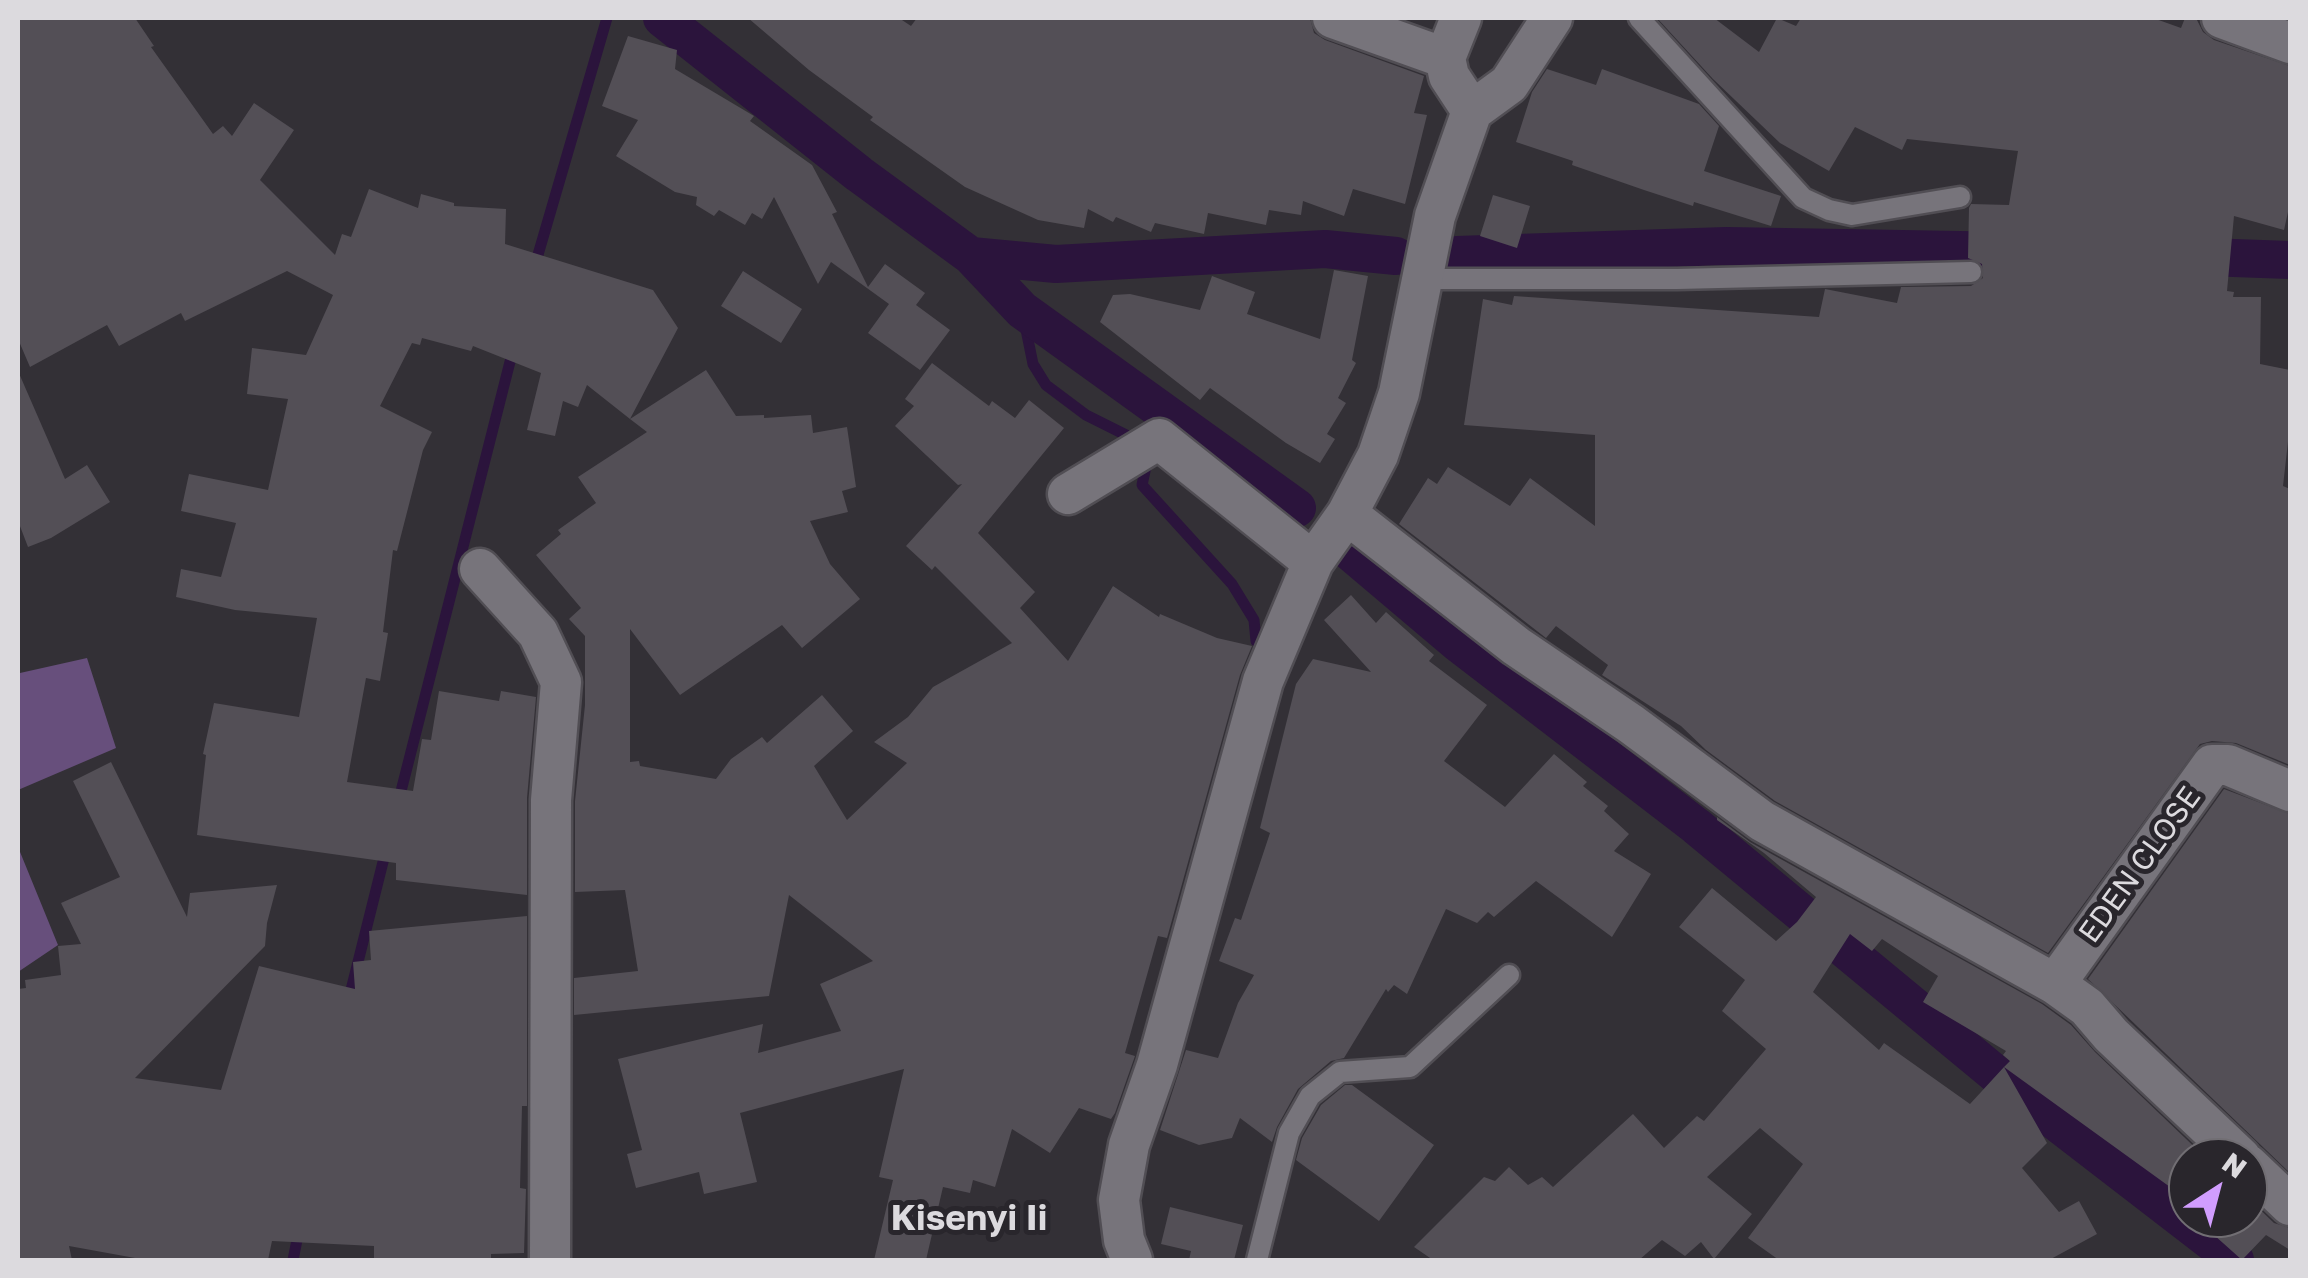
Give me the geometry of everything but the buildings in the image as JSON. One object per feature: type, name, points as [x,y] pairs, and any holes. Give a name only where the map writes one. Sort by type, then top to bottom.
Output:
[{"type":"street","points":[[1333,18],[1445,58]]},
{"type":"street","points":[[1461,18],[1445,58],[1449,76],[1472,110]]},
{"type":"street","points":[[1132,1260],[1124,1240],[1119,1200],[1129,1145],[1157,1066],[1263,681],[1313,562],[1348,514],[1378,455],[1399,392],[1435,216],[1472,110],[1509,84],[1552,18]]},
{"type":"street","points":[[2222,18],[2290,43]]},
{"type":"street","points":[[1068,494],[1159,439],[1313,562]]},
{"type":"street","points":[[1348,514],[1516,646],[1632,724],[1762,821],[2055,984],[2087,1007],[2220,1138]]},
{"type":"street","points":[[480,569],[538,632],[561,682],[551,800],[550,1260]]},
{"type":"street","name":"EDEN CLOSE","points":[[2055,984],[2212,765],[2228,764],[2290,791]]},
{"type":"street","points":[[2268,1184],[2290,1205]]},
{"type":"lane","points":[[1639,18],[1803,198],[1852,215],[1960,196]]},
{"type":"lane","points":[[1424,279],[1677,279],[1971,272]]},
{"type":"lane","points":[[1257,1260],[1288,1133],[1310,1096],[1340,1072],[1410,1067],[1509,975]]},
{"type":"shaded area","points":[[87,658],[116,748],[18,790],[20,673]]},
{"type":"shaded area","points":[[18,847],[58,945],[18,972]]},
{"type":"waterway","points":[[535,265],[607,18]]},
{"type":"waterway","points":[[662,18],[859,174],[971,256],[1022,310],[1297,508]]},
{"type":"waterway","points":[[1457,255],[1726,246],[2018,251]]},
{"type":"waterway","points":[[971,256],[1056,264],[1325,249],[1396,256]]},
{"type":"waterway","points":[[2178,256],[2290,260]]},
{"type":"waterway","points":[[1022,310],[1033,364],[1046,385],[1135,444]]},
{"type":"waterway","points":[[398,803],[514,346]]},
{"type":"waterway","points":[[1148,457],[1142,485],[1232,584],[1254,620],[1256,641]]},
{"type":"waterway","points":[[1342,545],[1459,644],[1696,826],[2021,1095],[2235,1260]]},
{"type":"waterway","points":[[348,1002],[386,850]]},
{"type":"waterway","points":[[293,1260],[299,1230]]},
{"type":"district","name":"Kisenyi Ii","points":[[969,1219]]}]
